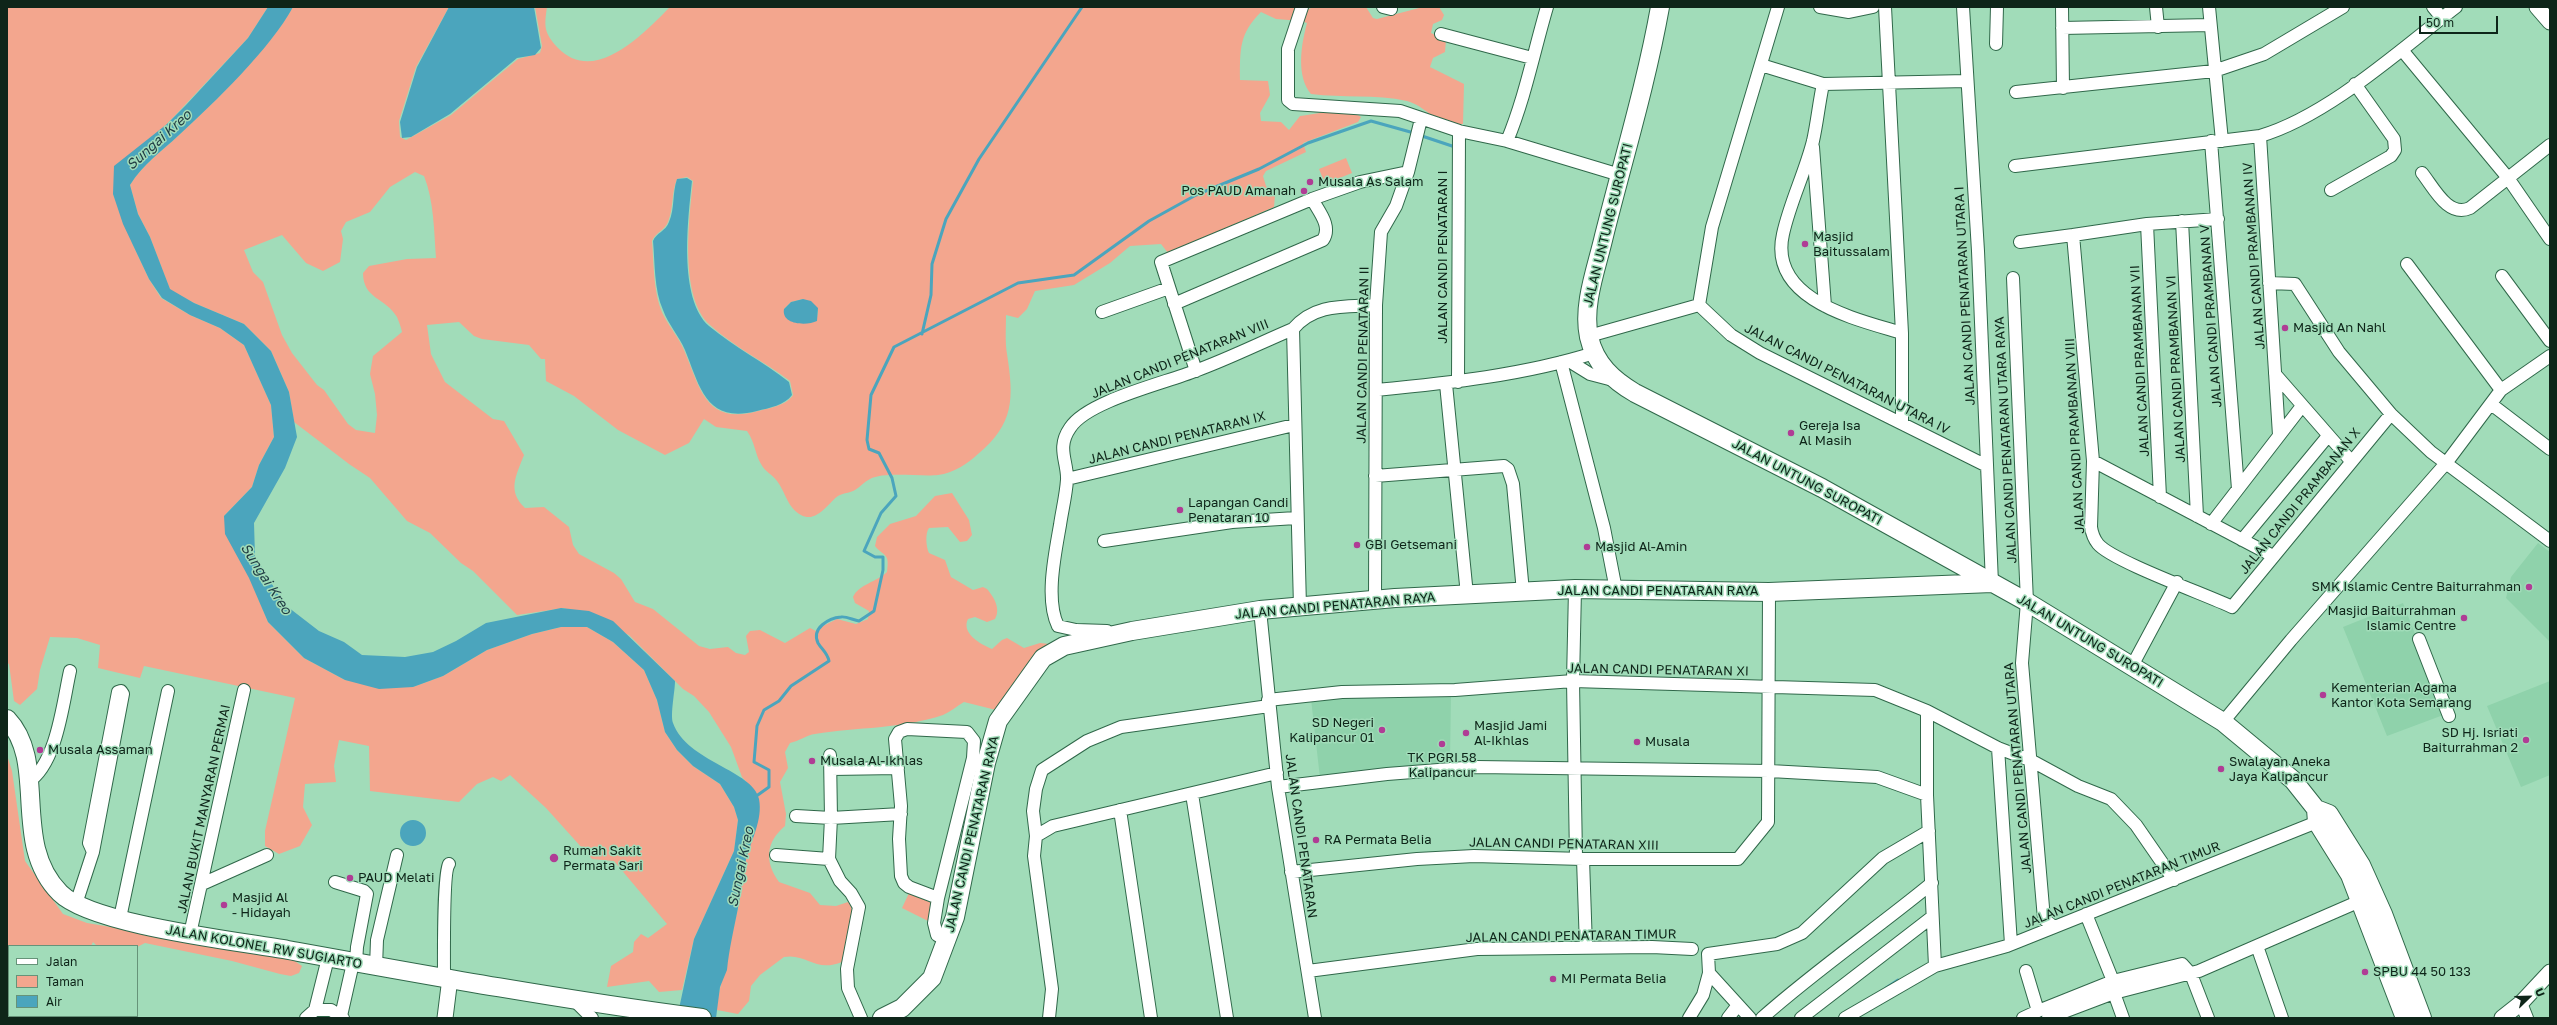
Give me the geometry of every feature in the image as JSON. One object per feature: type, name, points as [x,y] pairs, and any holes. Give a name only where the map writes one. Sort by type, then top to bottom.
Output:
[{"type":"main road","name":"JALAN UNTUNG SUROPATI","points":[[1660,7],[1652,55],[1620,175],[1586,316],[1592,345],[1613,380],[1635,394],[1822,488],[2027,602],[2223,722],[2293,780],[2317,816],[2350,875],[2405,1018]]},
{"type":"main road","name":"JALAN CANDI PENATARAN RAYA","points":[[882,1018],[902,1008],[932,978],[948,941],[955,917],[986,764],[998,721],[1043,658],[1064,646],[1132,631],[1260,610],[1375,600],[1575,588],[1770,592],[1992,583]]},
{"type":"main road","name":"JALAN KOLONEL RW SUGIARTO","points":[[7,719],[16,730],[22,748],[28,782],[32,833],[40,864],[54,887],[76,904],[120,918],[190,934],[574,1000],[702,1018]]},
{"type":"main road","name":"JALAN UNTUNG SUROPATI","points":[[2317,816],[2329,814],[2361,865],[2383,914],[2422,1018]]},
{"type":"street","points":[[1302,7],[1296,20],[1288,49],[1289,102],[1400,111],[1418,129],[1459,131],[1507,141],[1620,175]]},
{"type":"street","points":[[1507,141],[1518,115],[1532,58],[1547,7]]},
{"type":"street","points":[[1376,390],[1452,383],[1565,362],[1592,345],[1699,305],[1712,227],[1778,7]]},
{"type":"street","points":[[1820,7],[1844,12],[1873,7]]},
{"type":"street","points":[[1885,7],[1902,333],[1902,422]]},
{"type":"street","name":"JALAN CANDI PENATARAN UTARA I","points":[[1963,7],[1978,251],[1992,583]]},
{"type":"street","points":[[1996,44],[1998,7]]},
{"type":"street","points":[[2062,7],[2063,88]]},
{"type":"street","points":[[2156,7],[2158,28]]},
{"type":"street","name":"JALAN CANDI PRAMBANAN V","points":[[2209,7],[2214,70],[2218,219],[2238,489]]},
{"type":"street","points":[[2016,92],[2063,88],[2214,70],[2252,59],[2287,42],[2342,7]]},
{"type":"street","points":[[2433,7],[2442,18]]},
{"type":"street","points":[[2015,166],[2260,136],[2301,121],[2402,50],[2456,7]]},
{"type":"street","points":[[2538,7],[2550,22]]},
{"type":"street","points":[[2062,28],[2158,28],[2210,25]]},
{"type":"street","points":[[1441,34],[1532,58]]},
{"type":"street","points":[[2402,50],[2508,178],[2550,239]]},
{"type":"street","points":[[1760,65],[1823,84],[1967,81]]},
{"type":"street","points":[[1823,84],[1813,142],[1783,233],[1781,250],[1784,263],[1794,283],[1825,306],[1843,315],[1902,333]]},
{"type":"street","points":[[2332,190],[2391,156],[2395,150],[2394,139],[2355,84]]},
{"type":"street","name":"JALAN CANDI PENATARAN II","points":[[1375,600],[1376,305],[1381,232],[1396,206],[1408,172],[1418,129]]},
{"type":"street","name":"JALAN CANDI PENATARAN I","points":[[1459,131],[1457,149],[1452,383],[1454,470],[1467,595]]},
{"type":"street","name":"JALAN CANDI PRAMBANAN IV","points":[[2260,136],[2279,436]]},
{"type":"street","points":[[1813,142],[1825,306]]},
{"type":"street","points":[[2422,173],[2446,204],[2457,211],[2462,212],[2550,145]]},
{"type":"street","points":[[1196,371],[1161,262],[1312,198],[1360,182],[1408,172]]},
{"type":"street","points":[[1174,304],[1264,264],[1323,240],[1328,233],[1327,226],[1312,198]]},
{"type":"street","points":[[2020,242],[2146,224],[2218,219]]},
{"type":"street","name":"JALAN CANDI PRAMBANAN VI","points":[[2182,221],[2197,516]]},
{"type":"street","name":"JALAN CANDI PRAMBANAN VII","points":[[2146,224],[2160,497]]},
{"type":"street","name":"JALAN CANDI PRAMBANAN VIII","points":[[2078,234],[2093,461],[2093,536],[2098,545],[2116,557],[2232,607]]},
{"type":"street","points":[[2407,264],[2501,390]]},
{"type":"street","points":[[2502,276],[2550,341]]},
{"type":"street","name":"JALAN CANDI PENATARAN UTARA RAYA","points":[[2013,278],[2027,602]]},
{"type":"street","points":[[2270,283],[2295,284],[2339,352],[2391,414],[2431,452],[2447,462],[2550,541]]},
{"type":"street","points":[[1102,312],[1169,288]]},
{"type":"street","name":"JALAN CANDI PENATARAN VIII","points":[[1067,479],[1063,460],[1064,444],[1070,428],[1083,415],[1099,405],[1196,371],[1293,329],[1302,318],[1321,309],[1376,305]]},
{"type":"street","name":"JALAN CANDI PENATARAN UTARA IV","points":[[1699,305],[1731,335],[1760,353],[1902,422],[1987,466]]},
{"type":"street","points":[[1293,329],[1296,518],[1300,607]]},
{"type":"street","points":[[2223,722],[2291,640],[2447,462],[2501,390],[2550,356]]},
{"type":"street","points":[[1565,362],[1590,374],[1613,380]]},
{"type":"street","points":[[1565,362],[1604,528],[1616,590]]},
{"type":"street","points":[[2275,374],[2351,461]]},
{"type":"street","points":[[2491,404],[2547,443]]},
{"type":"street","points":[[2211,524],[2302,406]]},
{"type":"street","name":"JALAN CANDI PRAMBANAN X","points":[[2232,607],[2391,414]]},
{"type":"street","name":"JALAN CANDI PENATARAN IX","points":[[1067,479],[1294,425]]},
{"type":"street","points":[[2242,540],[2328,436]]},
{"type":"street","points":[[2093,461],[2273,556]]},
{"type":"street","points":[[1375,476],[1504,466],[1508,469],[1513,484],[1523,592]]},
{"type":"street","points":[[1067,479],[1056,547],[1051,601],[1053,617],[1058,626],[1068,630],[1132,631]]},
{"type":"street","points":[[1104,541],[1232,522],[1296,518]]},
{"type":"street","points":[[2132,666],[2177,582]]},
{"type":"street","points":[[1575,588],[1573,681],[1574,770],[1586,947]]},
{"type":"street","points":[[1770,592],[1768,687],[1770,771]]},
{"type":"street","name":"JALAN CANDI PENATARAN UTARA","points":[[2027,602],[2022,662],[2032,760],[2044,919],[2054,927]]},
{"type":"street","name":"JALAN CANDI PENATARAN","points":[[1260,610],[1268,703],[1278,787],[1315,1018]]},
{"type":"street","points":[[2419,639],[2449,716]]},
{"type":"street","points":[[28,782],[35,777],[52,747],[70,671]]},
{"type":"street","name":"JALAN CANDI PENATARAN XI","points":[[1049,1018],[1052,989],[1034,856],[1036,836],[1033,811],[1036,789],[1042,770],[1087,741],[1121,727],[1342,692],[1455,690],[1573,681],[1875,690],[1927,711],[1998,748],[2032,760],[2078,786],[2111,799],[2136,825],[2174,880]]},
{"type":"street","name":"JALAN BUKIT MANYARAN PERMAI","points":[[190,934],[244,690]]},
{"type":"street","points":[[76,904],[93,852],[123,694],[121,691],[118,692],[88,843],[93,852]]},
{"type":"street","points":[[120,918],[168,691]]},
{"type":"street","points":[[1927,711],[1927,795],[1930,832],[1935,966]]},
{"type":"street","points":[[938,898],[904,883],[901,876],[899,839],[901,814],[895,739],[899,732],[907,729],[967,732],[971,735],[974,741],[973,758],[938,898],[934,930],[941,938],[948,941]]},
{"type":"street","points":[[1998,748],[2011,944]]},
{"type":"street","points":[[830,755],[831,818],[829,859],[840,881],[851,893],[859,907],[846,969],[848,988],[861,1018]]},
{"type":"street","points":[[1278,787],[1387,774],[1477,767],[1574,770],[1770,771],[1877,777],[1927,795]]},
{"type":"street","points":[[831,769],[898,768]]},
{"type":"street","name":"JALAN CANDI PENATARAN XIII","points":[[1291,872],[1424,858],[1474,856],[1738,859],[1768,822],[1770,771]]},
{"type":"street","points":[[1036,836],[1053,826],[1277,773]]},
{"type":"street","points":[[1192,794],[1227,1018]]},
{"type":"street","points":[[1120,810],[1151,1018]]},
{"type":"street","points":[[796,816],[831,818],[901,814]]},
{"type":"street","name":"JALAN CANDI PENATARAN TIMUR","points":[[1845,1017],[1935,966],[2011,944],[2174,880],[2317,816]]},
{"type":"street","points":[[1689,1018],[1704,995],[1709,973],[1708,954],[1777,944],[1802,933],[1883,858],[1930,832]]},
{"type":"street","points":[[202,884],[267,855]]},
{"type":"street","points":[[376,967],[377,940],[397,855]]},
{"type":"street","points":[[776,855],[829,859]]},
{"type":"street","points":[[445,1018],[447,978],[445,888],[447,868],[449,864]]},
{"type":"street","points":[[311,1014],[325,1009],[342,1017],[355,963],[356,947],[367,894],[364,891],[335,882]]},
{"type":"street","points":[[1762,1018],[1803,982],[1932,883]]},
{"type":"street","points":[[2023,1018],[2043,1015],[2114,987],[2191,974],[2258,946],[2360,900]]},
{"type":"street","points":[[2086,914],[2114,987],[2123,1018]]},
{"type":"street","points":[[1801,1018],[1932,917]]},
{"type":"street","points":[[2258,946],[2282,1018]]},
{"type":"street","name":"JALAN CANDI PENATARAN TIMUR","points":[[1308,971],[1477,949],[1586,947],[1692,949]]},
{"type":"street","points":[[311,1014],[328,958]]},
{"type":"street","points":[[2026,971],[2043,1015]]},
{"type":"street","points":[[2502,1018],[2522,1003],[2550,972]]},
{"type":"street","points":[[1709,973],[1750,1018]]},
{"type":"street","points":[[2191,974],[2208,1018]]},
{"type":"street","points":[[574,1000],[592,1018]]},
{"type":"street","points":[[2522,1003],[2527,1018]]},
{"type":"street","points":[[1728,1018],[1738,1005]]},
{"type":"shaded area","name":"SMK Islamic Centre Baiturrahman","points":[[2538,543],[2550,552],[2550,642],[2506,598],[2511,577]]},
{"type":"shaded area","points":[[2403,603],[2446,714],[2387,736],[2343,627]]},
{"type":"shaded area","name":"SD Hj. Isriati Baiturrahman 2","points":[[2550,681],[2550,775],[2521,787],[2487,706]]},
{"type":"shaded area","name":"SD Negeri Kalipancur 01","points":[[1382,694],[1451,695],[1450,761],[1320,778],[1311,699]]},
{"type":"green space","points":[[7,7],[268,7],[248,38],[167,124],[113,194],[133,245],[149,279],[161,298],[190,315],[220,328],[244,345],[271,405],[274,437],[259,465],[252,487],[224,516],[268,622],[304,658],[345,680],[413,687],[443,676],[487,650],[532,634],[561,627],[587,627],[613,642],[644,670],[657,700],[665,732],[677,750],[693,766],[720,784],[734,807],[738,820],[734,851],[694,939],[682,990],[659,992],[649,981],[607,987],[611,966],[633,952],[634,942],[641,934],[648,938],[667,924],[614,861],[592,859],[546,808],[510,775],[501,781],[493,777],[477,784],[459,802],[370,791],[369,746],[339,740],[334,766],[336,782],[305,784],[303,807],[312,825],[300,846],[279,854],[265,846],[265,831],[295,698],[144,666],[140,678],[98,668],[100,645],[77,638],[50,637],[40,670],[37,689],[20,705],[14,701],[9,664],[7,663]]},
{"type":"green space","points":[[293,7],[449,7],[416,67],[399,121],[400,137],[406,140],[451,115],[518,59],[540,53],[542,46],[535,7],[547,7],[545,20],[546,29],[550,38],[558,48],[572,58],[587,61],[603,59],[618,52],[647,30],[670,7],[1307,7],[1309,9],[1313,7],[1366,7],[1373,18],[1377,19],[1423,7],[1439,7],[1444,15],[1442,20],[1433,24],[1431,33],[1446,40],[1445,52],[1433,58],[1430,67],[1464,84],[1463,124],[1445,122],[1432,116],[1421,107],[1407,101],[1371,97],[1311,94],[1306,87],[1303,78],[1301,60],[1307,23],[1301,21],[1276,19],[1261,12],[1248,28],[1242,43],[1240,80],[1268,81],[1270,95],[1260,113],[1261,121],[1281,122],[1289,130],[1300,116],[1340,111],[1355,114],[1361,117],[1358,122],[1303,143],[1306,152],[1266,171],[1263,176],[1266,186],[1275,195],[1274,207],[1168,253],[1161,244],[1130,246],[1110,263],[1074,285],[1035,291],[1027,309],[1018,318],[1006,315],[1006,345],[1010,384],[1009,410],[999,432],[990,443],[960,468],[944,474],[884,475],[870,479],[855,490],[838,496],[822,511],[812,517],[807,517],[796,512],[777,481],[761,464],[752,439],[747,431],[716,427],[704,419],[689,443],[665,455],[618,430],[574,396],[546,381],[545,359],[541,359],[529,345],[482,339],[474,336],[459,322],[427,325],[431,354],[445,382],[493,419],[504,421],[524,455],[515,483],[516,496],[519,502],[525,508],[544,507],[569,527],[573,545],[579,554],[614,573],[621,579],[635,602],[653,609],[699,646],[710,649],[728,647],[736,653],[745,655],[749,652],[746,636],[750,631],[760,630],[785,643],[810,628],[818,632],[823,626],[837,619],[856,624],[868,619],[869,611],[855,603],[853,597],[859,589],[887,572],[887,558],[875,546],[877,537],[890,524],[916,516],[935,496],[952,493],[969,520],[972,535],[967,541],[960,542],[948,527],[929,528],[926,537],[929,553],[945,560],[951,577],[973,590],[983,587],[987,589],[996,603],[997,615],[995,619],[987,622],[975,617],[968,619],[967,629],[969,633],[977,641],[992,649],[1002,640],[1007,638],[1024,648],[1040,643],[1049,644],[1050,646],[1021,674],[996,710],[964,702],[943,715],[927,720],[815,734],[790,743],[785,752],[788,768],[780,782],[786,814],[785,826],[779,832],[771,845],[769,859],[771,867],[779,882],[810,893],[820,905],[836,906],[848,902],[853,915],[851,931],[842,962],[833,965],[825,965],[799,958],[784,957],[760,975],[751,986],[749,1001],[738,1014],[717,1010],[717,1002],[738,908],[745,861],[759,813],[756,793],[742,777],[731,747],[709,712],[694,696],[683,689],[629,635],[564,608],[517,615],[473,571],[461,563],[430,533],[407,521],[370,478],[294,422],[289,392],[271,351],[244,324],[194,303],[170,290],[150,237],[138,214],[130,185],[146,164],[193,122],[224,91],[256,57],[283,23]],"holes":[[[415,172],[424,176],[432,206],[436,258],[407,259],[369,266],[363,273],[364,282],[367,288],[397,317],[402,332],[373,356],[370,374],[375,394],[377,415],[375,433],[356,430],[348,424],[324,390],[317,385],[292,353],[282,335],[263,282],[253,272],[244,250],[282,235],[306,263],[323,271],[340,262],[343,239],[341,231],[346,222],[370,212],[390,187]],[[687,177],[693,181],[688,236],[688,257],[694,296],[700,312],[710,325],[719,333],[790,381],[793,395],[782,404],[767,409],[740,414],[726,413],[716,408],[707,400],[700,390],[682,346],[661,310],[656,291],[652,241],[653,238],[667,225],[677,179]],[[803,299],[818,311],[817,318],[786,318],[784,309],[791,302]]]},
{"type":"green space","points":[[1346,158],[1352,173],[1325,184],[1319,169]]},
{"type":"green space","points":[[7,755],[12,771],[25,861],[63,914],[87,923],[289,957],[302,966],[299,973],[291,976],[232,961],[145,943],[138,946],[138,945],[96,945],[93,942],[92,945],[8,945],[7,956]]},
{"type":"green space","points":[[910,891],[934,901],[930,922],[902,908]]},
{"type":"water","name":"Sungai Kreo","points":[[268,7],[293,7],[271,40],[241,74],[179,135],[146,164],[130,185],[138,214],[150,237],[170,289],[194,303],[244,324],[271,351],[289,392],[297,437],[285,468],[254,523],[255,556],[284,604],[319,631],[344,642],[362,655],[405,657],[433,652],[456,641],[486,623],[561,608],[589,611],[613,621],[675,681],[672,719],[680,736],[705,757],[745,780],[754,789],[759,799],[760,807],[756,830],[748,852],[745,866],[727,970],[720,987],[716,1018],[677,1018],[694,939],[734,851],[738,820],[734,807],[720,784],[693,766],[677,750],[665,732],[657,700],[644,670],[613,642],[587,627],[561,627],[532,634],[487,650],[443,676],[413,687],[379,689],[345,680],[304,658],[268,622],[249,578],[225,534],[224,516],[252,487],[259,465],[274,437],[271,405],[244,345],[220,328],[190,315],[162,298],[149,279],[123,224],[113,194],[114,166],[167,124],[186,105],[248,38]]},
{"type":"water","points":[[449,7],[534,7],[541,48],[535,55],[517,58],[450,114],[411,137],[402,138],[400,122],[417,67]]},
{"type":"water","points":[[687,178],[692,181],[687,236],[687,257],[693,297],[699,313],[709,326],[789,382],[792,395],[776,406],[740,414],[726,412],[716,407],[701,389],[683,345],[663,310],[656,285],[653,241],[654,238],[668,225],[671,217],[674,190],[677,179]]},
{"type":"water","points":[[803,299],[811,301],[818,308],[817,321],[813,323],[801,324],[790,321],[786,318],[784,309],[791,302]]},
{"type":"water","points":[[413,820],[422,824],[426,833],[422,842],[413,846],[404,842],[400,833],[404,824]]},
{"type":"waterway","points":[[922,334],[931,295],[932,264],[946,219],[979,159],[1082,7]]},
{"type":"waterway","points":[[755,797],[769,787],[769,770],[754,762],[757,726],[764,710],[779,701],[791,686],[829,661],[826,653],[816,638],[819,628],[822,625],[831,619],[841,617],[859,621],[874,611],[883,570],[883,557],[875,557],[864,551],[881,513],[896,496],[892,478],[879,453],[869,449],[867,440],[871,395],[894,347],[1018,283],[1074,275],[1149,221],[1196,195],[1259,169],[1308,143],[1371,121],[1414,133]]},
{"type":"waterway","points":[[1419,135],[1455,147]]},
{"type":"waterway","points":[[1886,988],[1898,980]]},
{"type":"place","name":"Musala As Salam","points":[[1310,182]]},
{"type":"place","name":"Pos PAUD Amanah","points":[[1304,191]]},
{"type":"place","name":"Masjid Baitussalam","points":[[1805,244]]},
{"type":"place","name":"Masjid An Nahl","points":[[2285,328]]},
{"type":"place","name":"Gereja Isa Al Masih","points":[[1791,433]]},
{"type":"place","name":"Lapangan Candi Penataran 10","points":[[1180,510]]},
{"type":"place","name":"GBI Getsemani","points":[[1357,545]]},
{"type":"place","name":"Masjid Al-Amin","points":[[1587,547]]},
{"type":"place","name":"SMK Islamic Centre Baiturrahman","points":[[2529,587]]},
{"type":"place","name":"Masjid Baiturrahman Islamic Centre","points":[[2464,618]]},
{"type":"place","name":"Kementerian Agama Kantor Kota Semarang","points":[[2323,695]]},
{"type":"place","name":"SD Negeri Kalipancur 01","points":[[1382,730]]},
{"type":"place","name":"Masjid Jami Al-Ikhlas","points":[[1466,733]]},
{"type":"place","name":"SD Hj. Isriati Baiturrahman 2","points":[[2526,740]]},
{"type":"place","name":"Musala","points":[[1637,742]]},
{"type":"place","name":"TK PGRI 58 Kalipancur","points":[[1442,744]]},
{"type":"place","name":"Musala Assaman","points":[[40,750]]},
{"type":"place","name":"Musala Al-Ikhlas","points":[[812,761]]},
{"type":"place","name":"Swalayan Aneka Jaya Kalipancur","points":[[2221,769]]},
{"type":"place","name":"RA Permata Belia","points":[[1316,840]]},
{"type":"place","name":"Rumah Sakit Permata Sari","points":[[554,858]]},
{"type":"place","name":"PAUD Melati","points":[[350,878]]},
{"type":"place","name":"Masjid Al - Hidayah","points":[[224,905]]},
{"type":"place","name":"SPBU 44 50 133","points":[[2365,972]]},
{"type":"place","name":"MI Permata Belia","points":[[1553,979]]}]
